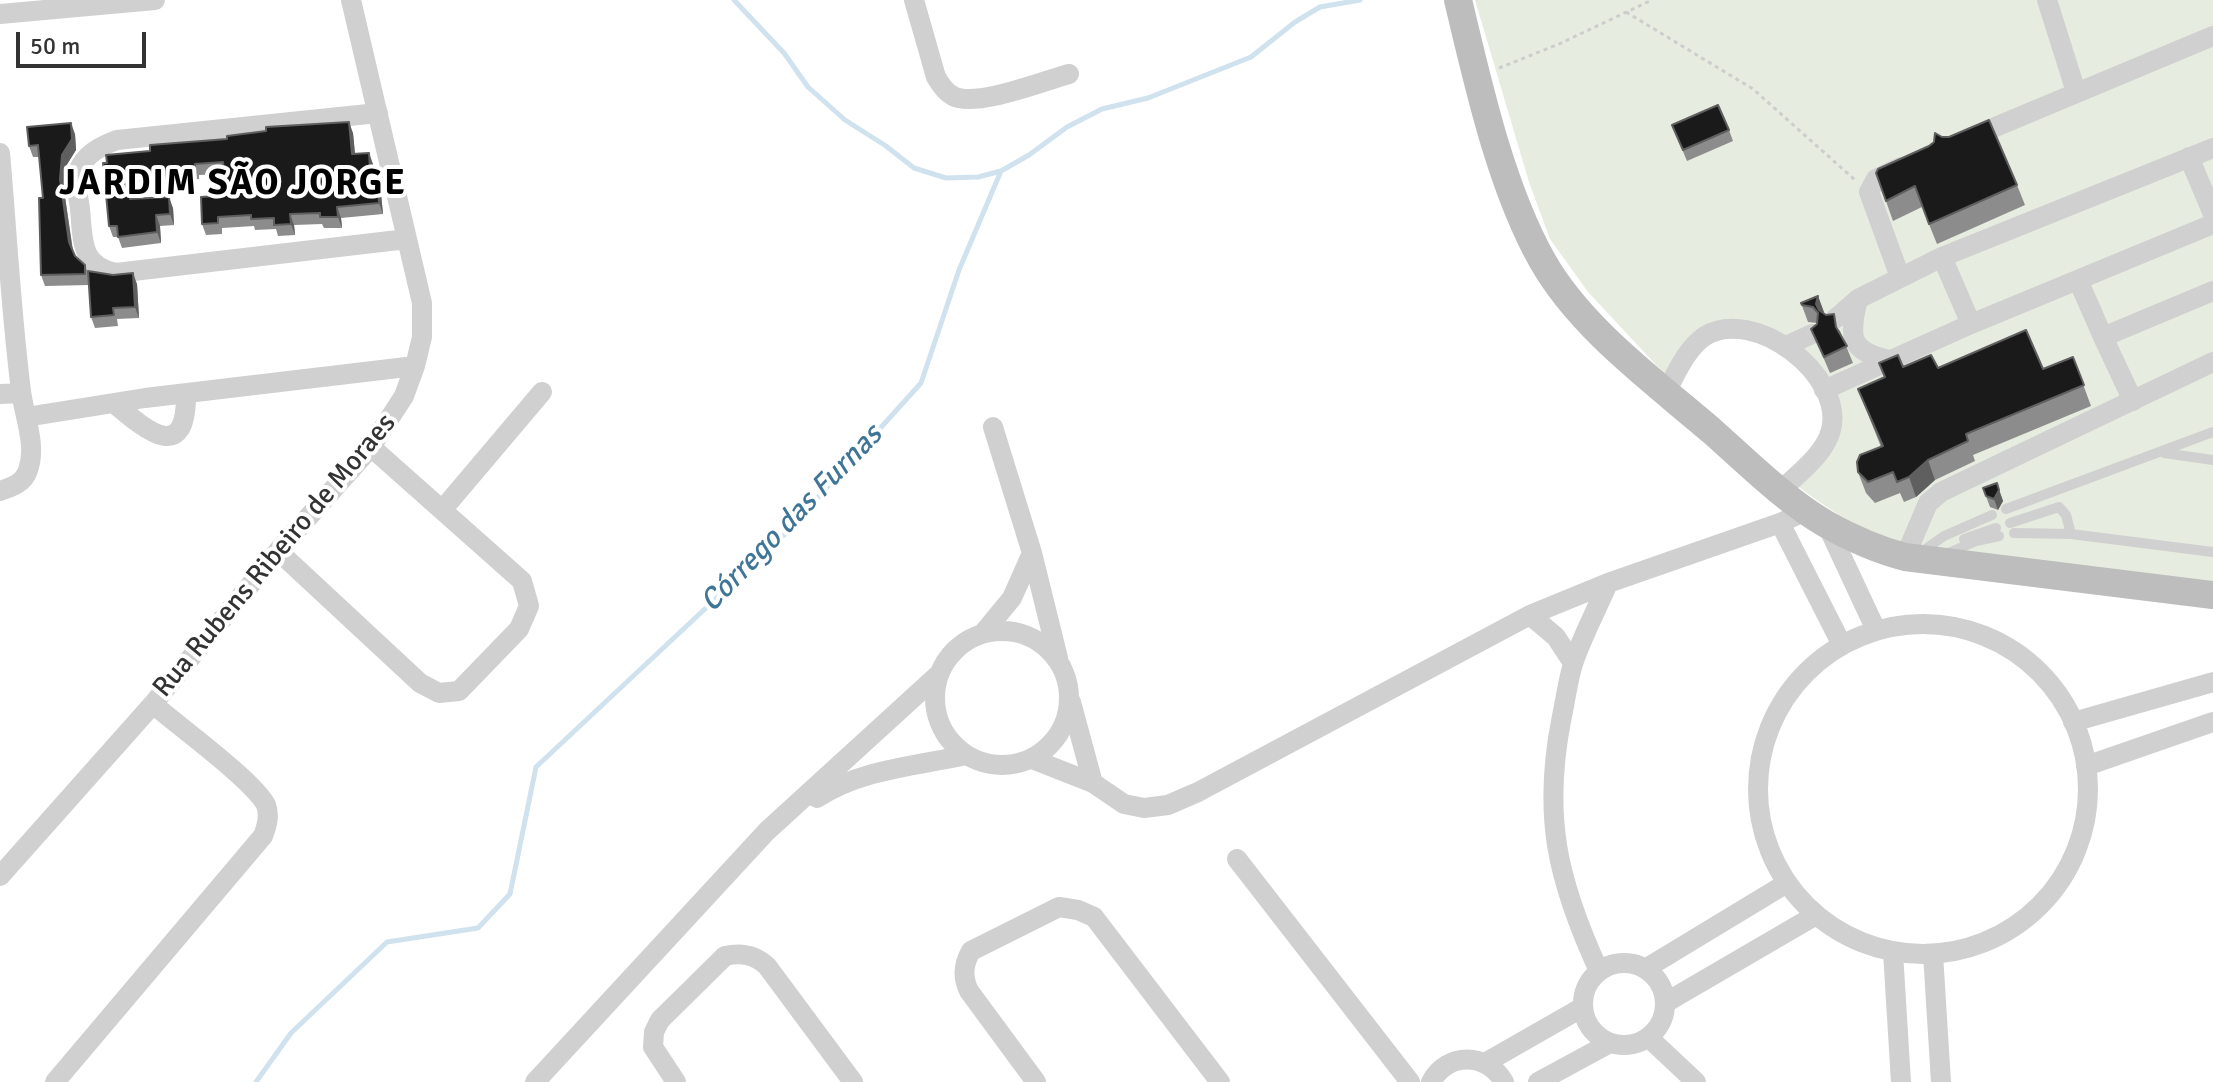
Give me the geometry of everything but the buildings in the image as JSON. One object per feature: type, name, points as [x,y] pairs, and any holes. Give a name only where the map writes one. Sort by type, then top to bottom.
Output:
[{"type":"main road","points":[[1458,0],[1477,79],[1507,179],[1541,259],[1572,304],[1666,392],[1780,491],[1816,518],[1879,550],[2213,595]]},
{"type":"street","points":[[0,14],[155,0]]},
{"type":"street","name":"Rua Rubens Ribeiro de Moraes","points":[[3,865],[153,704],[278,551],[371,447],[404,396],[422,337],[422,303],[351,0]]},
{"type":"street","points":[[914,0],[931,60],[942,86],[953,96],[982,98],[1069,74]]},
{"type":"street","points":[[2047,0],[2076,92]]},
{"type":"street","points":[[1952,145],[2213,36]]},
{"type":"street","points":[[378,113],[117,140],[100,146],[89,155],[77,177],[83,247],[96,266],[116,273],[407,239]]},
{"type":"street","points":[[1835,319],[1858,299],[1942,257],[2213,148]]},
{"type":"street","points":[[0,153],[21,393],[31,454],[24,478],[15,486],[0,491]]},
{"type":"street","points":[[2189,157],[2213,214]]},
{"type":"street","points":[[1900,277],[1869,192],[1876,179],[1916,160]]},
{"type":"street","points":[[1824,390],[1971,324],[2213,224]]},
{"type":"street","points":[[1942,257],[1971,324]]},
{"type":"street","points":[[2078,280],[2133,401]]},
{"type":"street","points":[[2103,337],[2213,291]]},
{"type":"street","points":[[1858,299],[1852,328],[1858,347],[1869,355],[1889,360]]},
{"type":"street","points":[[1666,392],[1688,352],[1698,341],[1727,328],[1745,330],[1786,346],[1801,359],[1824,390],[1832,413],[1829,437],[1819,452],[1780,491]]},
{"type":"street","points":[[1786,346],[1812,334]]},
{"type":"street","points":[[1925,557],[1922,515],[1934,497],[2213,362]]},
{"type":"street","points":[[26,417],[186,393],[415,366]]},
{"type":"street","points":[[443,509],[542,392]]},
{"type":"street","points":[[0,394],[21,393]]},
{"type":"street","points":[[115,404],[152,433],[169,437],[183,425],[186,393]]},
{"type":"street","points":[[993,427],[1032,553],[1093,783]]},
{"type":"street","points":[[278,551],[420,683],[439,693],[459,691],[519,629],[529,606],[522,581],[371,447]]},
{"type":"street","points":[[1032,759],[1093,783],[1124,804],[1144,808],[1168,805],[1198,792],[1530,615],[1608,583],[1780,523],[1816,518],[1876,630]]},
{"type":"street","points":[[1780,523],[1842,645]]},
{"type":"street","points":[[984,632],[1012,598],[1032,553]]},
{"type":"street","points":[[1599,971],[1575,918],[1561,873],[1553,821],[1553,758],[1573,663],[1608,583]]},
{"type":"street","points":[[1530,615],[1556,637],[1573,663]]},
{"type":"street","points":[[1905,624],[1935,624],[1964,629],[1992,639],[2017,653],[2040,673],[2059,696],[2073,722],[2086,766],[2085,815],[2080,839],[2058,883],[2042,903],[2004,933],[1958,951],[1933,954],[1893,952],[1852,939],[1816,915],[1787,883],[1771,853],[1761,820],[1758,786],[1762,752],[1769,730],[1791,690],[1823,657],[1876,630],[1905,624]]},
{"type":"street","points":[[1059,662],[1045,645],[1027,634],[1005,630],[984,632],[964,641],[948,656],[938,675],[934,698],[938,720],[949,740],[966,755],[987,764],[1010,765],[1032,759],[1050,746],[1063,727],[1069,695]]},
{"type":"street","points":[[535,1082],[767,831],[938,675]]},
{"type":"street","points":[[2073,722],[2213,682]]},
{"type":"street","points":[[55,1082],[263,836],[267,825],[265,803],[249,785],[153,704]]},
{"type":"street","points":[[2086,766],[2213,722]]},
{"type":"street","points":[[767,831],[836,786],[873,773],[966,755]]},
{"type":"street","points":[[1237,859],[1410,1082]]},
{"type":"street","points":[[1645,969],[1787,883]]},
{"type":"street","points":[[1036,1082],[969,991],[964,966],[971,951],[1059,907],[1094,917],[1220,1082]]},
{"type":"street","points":[[1665,1003],[1816,915]]},
{"type":"street","points":[[1893,952],[1901,1082]]},
{"type":"street","points":[[676,1082],[656,1054],[652,1039],[656,1025],[725,956],[740,954],[755,957],[767,966],[853,1082]]},
{"type":"street","points":[[1933,954],[1941,1082]]},
{"type":"street","points":[[1620,963],[1645,969],[1662,989],[1665,1003],[1663,1016],[1648,1037],[1636,1043],[1610,1043],[1591,1029],[1583,1007],[1589,983],[1599,971],[1620,963]]},
{"type":"street","points":[[1485,1063],[1583,1007]]},
{"type":"street","points":[[1648,1037],[1696,1082]]},
{"type":"street","points":[[1538,1082],[1610,1043]]},
{"type":"street","points":[[1431,1082],[1439,1069],[1450,1062],[1474,1059],[1494,1069],[1504,1082]]},
{"type":"lane","points":[[2006,509],[2213,432]]},
{"type":"lane","points":[[2160,452],[2213,460]]},
{"type":"lane","points":[[2071,534],[2066,515],[2059,507],[2012,528],[2213,552]]},
{"type":"lane","points":[[1925,557],[1944,536],[1992,515]]},
{"type":"lane","points":[[1925,557],[1998,532]]},
{"type":"path","points":[[1477,79],[1652,0]]},
{"type":"path","points":[[1626,12],[1753,89],[1869,192]]},
{"type":"shaded area","points":[[1475,0],[2213,0],[2213,584],[1905,548],[1848,520],[1795,484],[1831,438],[1806,359],[1717,328],[1670,380],[1588,292],[1550,239],[1529,182]]},
{"type":"waterway","name":"Córrego das Furnas","points":[[734,0],[784,53],[808,87],[845,120],[914,168],[946,178],[978,177],[1001,171],[1067,127],[1102,109],[1148,98],[1251,57],[1295,22],[1320,7],[1360,0]]},
{"type":"waterway","name":"Córrego das Furnas","points":[[256,1082],[291,1033],[387,942],[478,928],[510,894],[536,767],[785,534],[921,383],[959,270],[1001,171]]},
{"type":"district","name":"JARDIM SÃO JORGE","points":[[233,185]]}]
